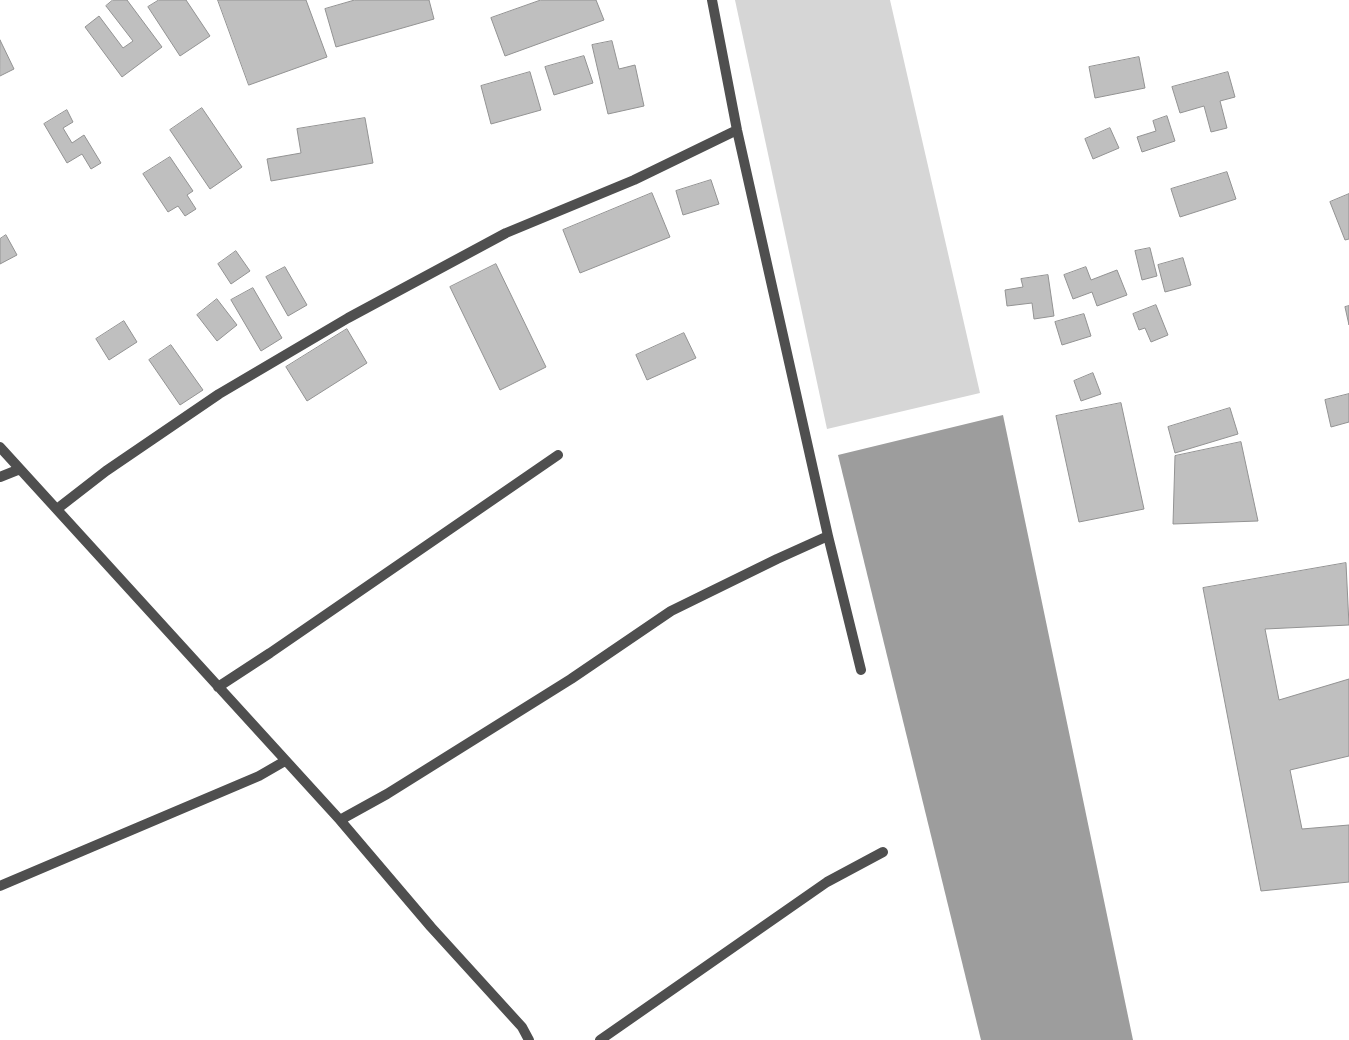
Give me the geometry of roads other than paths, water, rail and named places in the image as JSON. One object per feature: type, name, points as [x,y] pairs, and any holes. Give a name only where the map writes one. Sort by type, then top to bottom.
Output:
[{"type":"street","points":[[712,0],[737,130],[828,536],[861,670]]},
{"type":"street","points":[[57,508],[106,471],[219,394],[348,318],[506,233],[634,180],[737,130]]},
{"type":"street","points":[[0,447],[340,820],[431,927],[522,1026],[529,1040]]},
{"type":"street","points":[[218,687],[270,653],[558,455]]},
{"type":"street","points":[[0,477],[20,469]]},
{"type":"street","points":[[340,820],[387,794],[571,679],[671,611],[777,559],[828,536]]},
{"type":"street","points":[[0,886],[259,776],[285,761]]},
{"type":"street","points":[[600,1040],[827,882],[883,852]]}]
